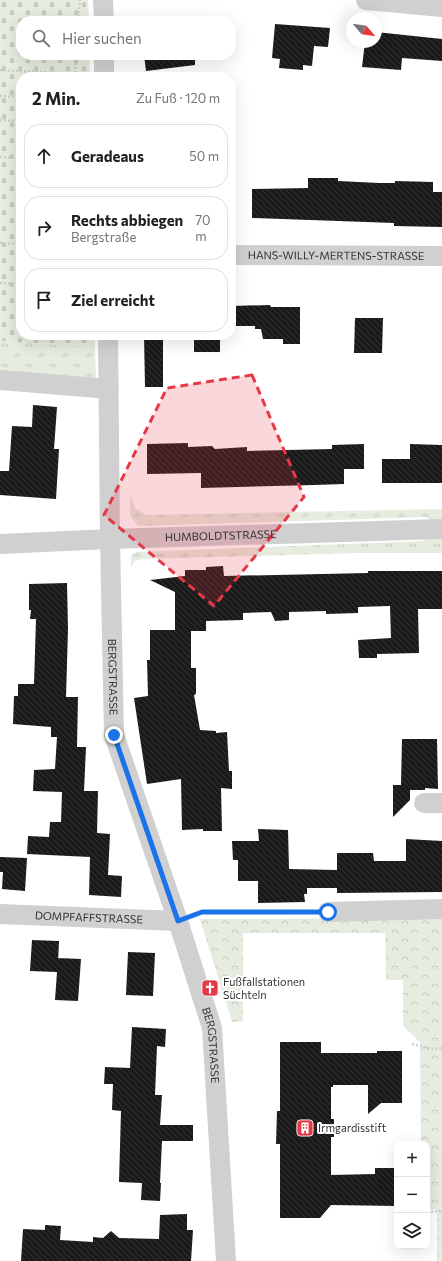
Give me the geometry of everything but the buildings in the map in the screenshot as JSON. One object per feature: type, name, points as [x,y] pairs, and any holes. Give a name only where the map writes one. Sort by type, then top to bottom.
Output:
[{"type":"street","points":[[104,0],[104,16]]},
{"type":"street","points":[[366,0],[442,7]]},
{"type":"street","points":[[104,60],[104,72]]},
{"type":"street","name":"HANS-WILLY-MERTENS-STRASSE","points":[[236,255],[442,256]]},
{"type":"street","name":"BERGSTRASSE","points":[[108,340],[114,735],[178,921],[212,1028],[226,1261]]},
{"type":"street","points":[[0,380],[109,389]]},
{"type":"street","name":"HUMBOLDTSTRASSE","points":[[0,544],[110,539],[442,529]]},
{"type":"street","points":[[328,912],[442,909]]},
{"type":"street","name":"DOMPFAFFSTRASSE","points":[[0,914],[178,921]]},
{"type":"path","points":[[78,16],[80,0]]},
{"type":"path","points":[[75,72],[76,60]]},
{"type":"path","points":[[0,70],[25,72]]},
{"type":"path","points":[[0,96],[16,97]]},
{"type":"path","points":[[0,120],[16,121]]},
{"type":"path","points":[[0,157],[16,158]]},
{"type":"path","points":[[0,243],[16,244]]},
{"type":"path","points":[[0,284],[16,284]]},
{"type":"path","points":[[178,921],[202,912],[328,912]]},
{"type":"path","points":[[412,1044],[433,1049],[442,1048]]},
{"type":"path","points":[[430,1212],[442,1212]]},
{"type":"highlighted area","points":[[252,375],[304,497],[214,606],[104,515],[167,388]]},
{"type":"green space","points":[[0,0],[88,0],[89,16],[16,16],[16,60],[89,60],[90,72],[16,72],[16,340],[95,340],[95,347],[0,341]]},
{"type":"green space","points":[[0,341],[95,347],[96,379],[0,373]]},
{"type":"green space","points":[[130,495],[136,509],[147,515],[442,509],[442,524],[436,524],[426,517],[138,526],[130,516]]},
{"type":"green space","points":[[431,535],[442,535],[442,553],[358,553],[141,559],[135,561],[131,567],[131,555],[136,552],[422,541]]},
{"type":"green space","points":[[442,918],[442,1261],[437,1261],[437,1209],[430,1209],[430,1141],[421,1141],[420,1042],[403,1026],[403,980],[386,980],[385,933],[243,933],[243,1021],[232,1022],[200,919]]},
{"type":"place","name":"Fußfallstationen Süchteln","points":[[210,988]]},
{"type":"place","name":"Irmgardisstift","points":[[305,1128]]},
{"type":"route","points":[[114,735],[178,921],[202,912],[328,912]]}]
